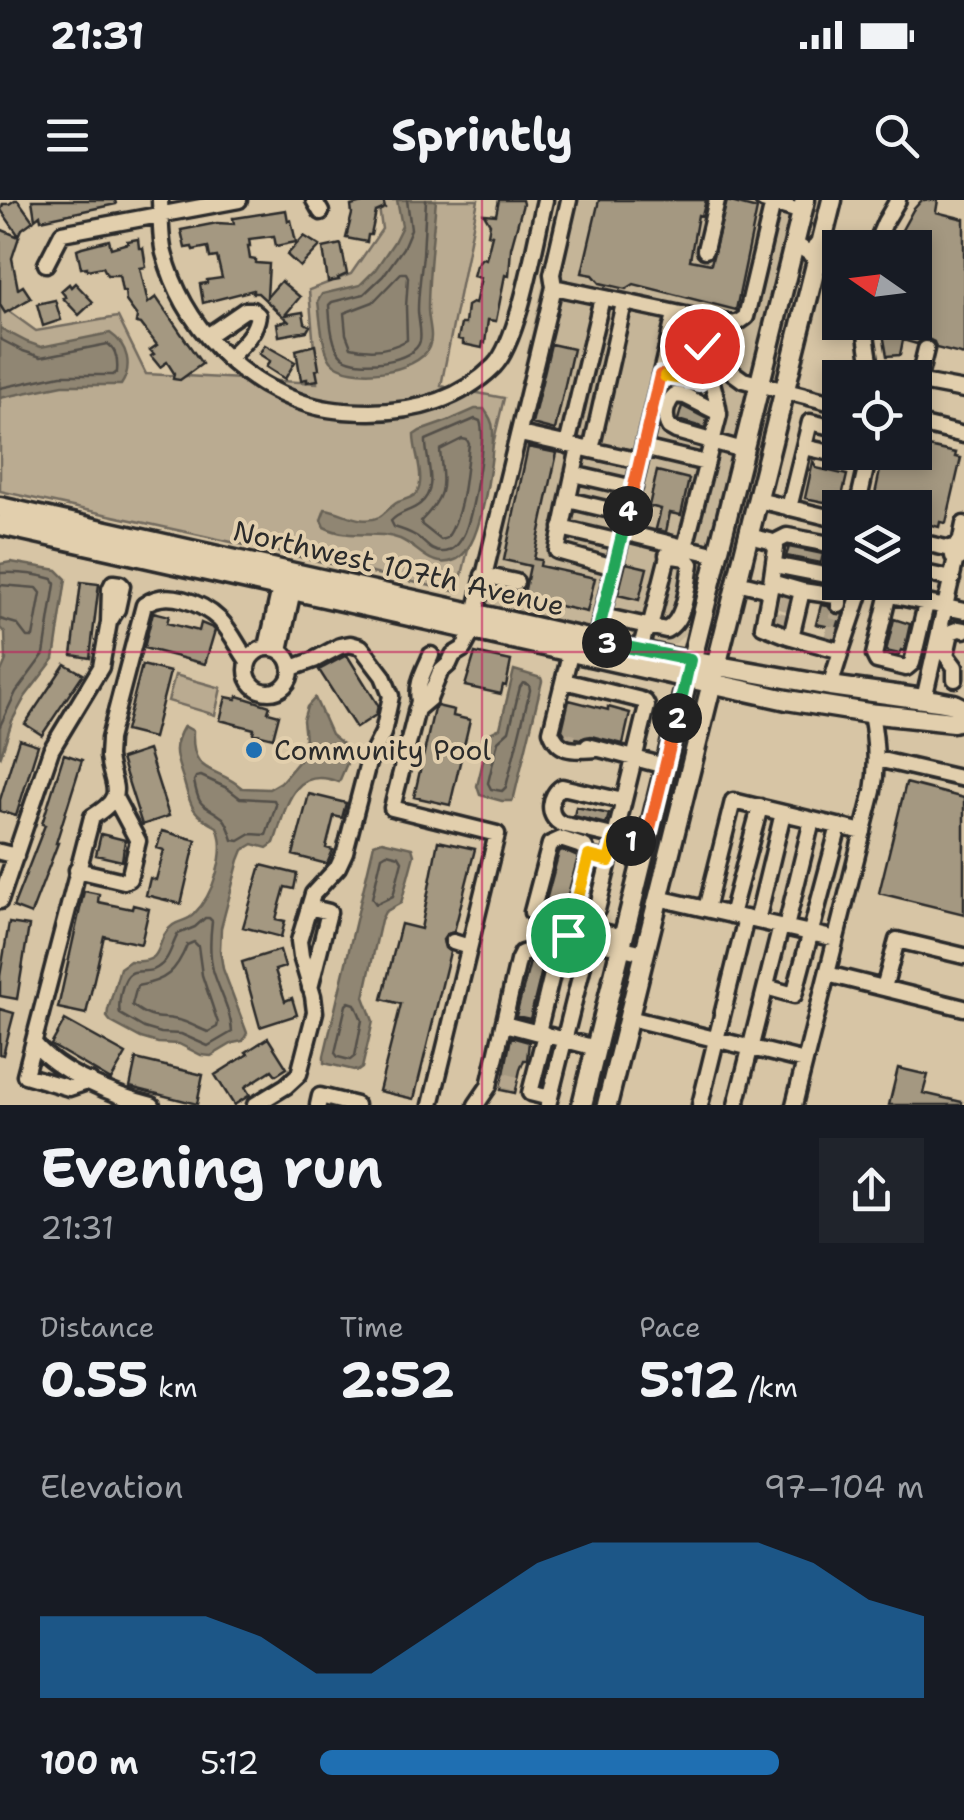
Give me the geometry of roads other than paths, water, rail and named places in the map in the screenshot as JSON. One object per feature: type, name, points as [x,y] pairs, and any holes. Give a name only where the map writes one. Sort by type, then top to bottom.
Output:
[{"type":"main road","points":[[607,1105],[832,200]]},
{"type":"main road","points":[[582,1105],[803,206]]},
{"type":"main road","name":"Northwest 107th Avenue","points":[[0,507],[288,583]]},
{"type":"main road","name":"Northwest 107th Avenue","points":[[0,526],[473,622],[596,640],[830,686],[954,704],[964,710]]},
{"type":"main road","name":"Northwest 107th Avenue","points":[[473,622],[570,654],[686,680],[871,714],[953,722],[964,719]]},
{"type":"street","points":[[46,264],[62,233],[160,207],[239,200]]},
{"type":"street","points":[[160,207],[163,251],[187,308],[215,348],[245,373],[282,395],[312,406],[342,412],[392,412],[456,396],[497,364],[514,329],[545,200]]},
{"type":"street","points":[[416,710],[410,700],[466,646],[554,287],[552,274],[569,200]]},
{"type":"street","points":[[705,250],[717,200]]},
{"type":"street","points":[[881,230],[898,200]]},
{"type":"street","points":[[554,287],[736,324],[746,317],[768,202],[803,206]]},
{"type":"street","points":[[794,243],[822,255]]},
{"type":"street","points":[[602,298],[579,447],[556,548],[560,554],[614,567]]},
{"type":"street","points":[[579,447],[624,303]]},
{"type":"street","points":[[207,336],[245,310],[258,316],[249,338],[228,359]]},
{"type":"street","points":[[596,640],[675,314]]},
{"type":"street","points":[[698,318],[704,377],[699,402]]},
{"type":"street","points":[[714,321],[732,372],[742,380],[822,402]]},
{"type":"street","points":[[923,360],[926,349]]},
{"type":"street","points":[[660,375],[704,377]]},
{"type":"street","points":[[640,650],[713,442],[718,397],[704,377]]},
{"type":"street","points":[[932,386],[964,390]]},
{"type":"street","points":[[719,413],[686,396],[674,395],[668,407],[667,424],[676,431],[743,450]]},
{"type":"street","points":[[790,508],[810,422],[822,425]]},
{"type":"street","points":[[932,427],[964,435]]},
{"type":"street","points":[[520,434],[579,447],[706,463]]},
{"type":"street","points":[[804,447],[822,450]]},
{"type":"street","points":[[574,474],[634,488]]},
{"type":"street","points":[[568,500],[627,514]]},
{"type":"street","points":[[758,500],[822,516]]},
{"type":"street","points":[[924,699],[964,524]]},
{"type":"street","points":[[561,528],[716,555]]},
{"type":"street","points":[[749,536],[822,546]]},
{"type":"street","points":[[780,539],[770,617],[763,626],[792,627],[834,647]]},
{"type":"street","points":[[932,543],[959,551]]},
{"type":"street","points":[[602,616],[666,630],[673,628],[679,620],[690,564],[674,548]]},
{"type":"street","points":[[774,565],[822,574]]},
{"type":"street","points":[[484,575],[516,582]]},
{"type":"street","points":[[932,575],[952,579]]},
{"type":"street","points":[[737,582],[772,593],[802,591],[836,596],[839,606]]},
{"type":"street","points":[[273,649],[288,583]]},
{"type":"street","points":[[792,627],[802,591]]},
{"type":"street","points":[[90,1081],[69,1088],[26,1075],[92,817],[114,796],[116,782],[108,756],[109,740],[144,605],[155,597],[169,597],[207,610],[223,622],[248,662]]},
{"type":"street","points":[[830,686],[834,647],[854,600]]},
{"type":"street","points":[[887,600],[874,655],[877,661],[906,668],[912,663],[926,604]]},
{"type":"street","points":[[913,600],[964,612]]},
{"type":"street","points":[[0,901],[52,750],[98,673],[109,622]]},
{"type":"street","points":[[959,680],[946,655],[951,632],[964,630]]},
{"type":"street","points":[[255,1105],[299,1074],[314,1012],[299,941],[312,894],[338,868],[345,852],[368,763],[383,733],[391,696],[383,676],[361,647],[340,646],[292,668]]},
{"type":"street","points":[[273,649],[290,660],[291,676],[282,689],[266,692],[252,685],[248,662],[256,652],[273,649]]},
{"type":"street","points":[[432,1105],[497,834],[392,808],[416,710],[427,702],[420,691],[420,658],[440,653],[451,660]]},
{"type":"street","points":[[563,738],[564,681],[570,654]]},
{"type":"street","points":[[930,673],[959,680]]},
{"type":"street","points":[[564,681],[645,702],[647,706],[597,910],[576,904]]},
{"type":"street","points":[[794,1105],[873,791],[876,759],[871,714]]},
{"type":"street","points":[[563,738],[556,743],[574,750],[634,753],[666,761]]},
{"type":"street","points":[[563,738],[597,749]]},
{"type":"street","points":[[876,759],[964,779]]},
{"type":"street","points":[[623,801],[564,787],[555,793],[551,810],[553,819],[562,824],[646,844]]},
{"type":"street","points":[[77,870],[129,879],[138,842],[114,796]]},
{"type":"street","points":[[706,909],[733,801],[863,832]]},
{"type":"street","points":[[700,1105],[745,918],[760,808]]},
{"type":"street","points":[[745,918],[783,813]]},
{"type":"street","points":[[736,1105],[812,820]]},
{"type":"street","points":[[766,987],[794,994],[839,826]]},
{"type":"street","points":[[511,1082],[541,1033],[556,958],[570,928],[589,856],[585,847],[558,839],[550,844],[532,909],[534,914],[570,928],[622,942],[644,953]]},
{"type":"street","points":[[0,852],[16,856]]},
{"type":"street","points":[[589,856],[609,861]]},
{"type":"street","points":[[658,898],[836,939]]},
{"type":"street","points":[[309,906],[330,912],[309,988]]},
{"type":"street","points":[[884,988],[897,940],[964,956]]},
{"type":"street","points":[[452,942],[470,947]]},
{"type":"street","points":[[476,1105],[489,1086],[511,1082],[549,1102],[583,965],[530,951],[522,953],[504,1024],[511,1082]]},
{"type":"street","points":[[827,974],[964,1008]]},
{"type":"street","points":[[628,1018],[805,1061]]},
{"type":"street","points":[[504,1024],[596,1048]]},
{"type":"street","points":[[34,1043],[44,1055],[90,1081],[152,1105]]},
{"type":"street","points":[[282,1105],[286,1086]]},
{"type":"street","points":[[318,1105],[320,1096],[356,1105]]},
{"type":"water","points":[[397,200],[436,200],[428,295],[429,347],[423,356],[398,368],[383,372],[352,371],[328,356],[318,301],[322,294],[360,285],[375,270],[402,226]]},
{"type":"water","points":[[0,328],[41,347],[110,333],[125,350],[125,378],[121,385],[63,385],[0,398]]},
{"type":"water","points":[[475,409],[484,409],[491,422],[492,454],[478,527],[461,556],[439,562],[400,539],[324,527],[321,520],[325,509],[372,519],[416,494],[420,477],[414,435]]},
{"type":"water","points":[[11,562],[57,570],[66,579],[54,659],[25,697],[0,758],[0,674],[6,660],[5,633],[0,628],[0,564]]},
{"type":"water","points":[[514,670],[542,681],[514,797],[512,801],[502,801],[480,795],[477,786],[490,733],[500,728]]},
{"type":"water","points":[[315,698],[331,734],[351,754],[339,782],[310,779],[301,785],[287,804],[274,843],[267,848],[253,844],[243,850],[239,860],[221,928],[220,950],[223,969],[247,1033],[243,1041],[211,1056],[201,1055],[179,1044],[141,1038],[111,1022],[108,1010],[120,968],[130,961],[150,959],[167,931],[192,916],[213,885],[220,861],[217,827],[194,809],[177,760],[177,742],[184,726],[193,731],[196,756],[207,768],[242,788],[269,789],[281,782],[306,748],[303,720]]},
{"type":"water","points":[[382,841],[412,848],[414,855],[401,903],[385,912],[381,920],[364,997],[373,1021],[358,1071],[324,1063],[324,1056],[374,844]]},
{"type":"tunnel","points":[[779,602],[795,606]]},
{"type":"tunnel","points":[[831,640],[839,605]]},
{"type":"tunnel","points":[[774,618],[791,622]]},
{"type":"tunnel","points":[[564,739],[574,742]]},
{"type":"tunnel","points":[[503,1080],[517,1084]]},
{"type":"place","name":"Community Pool","points":[[254,750]]}]
